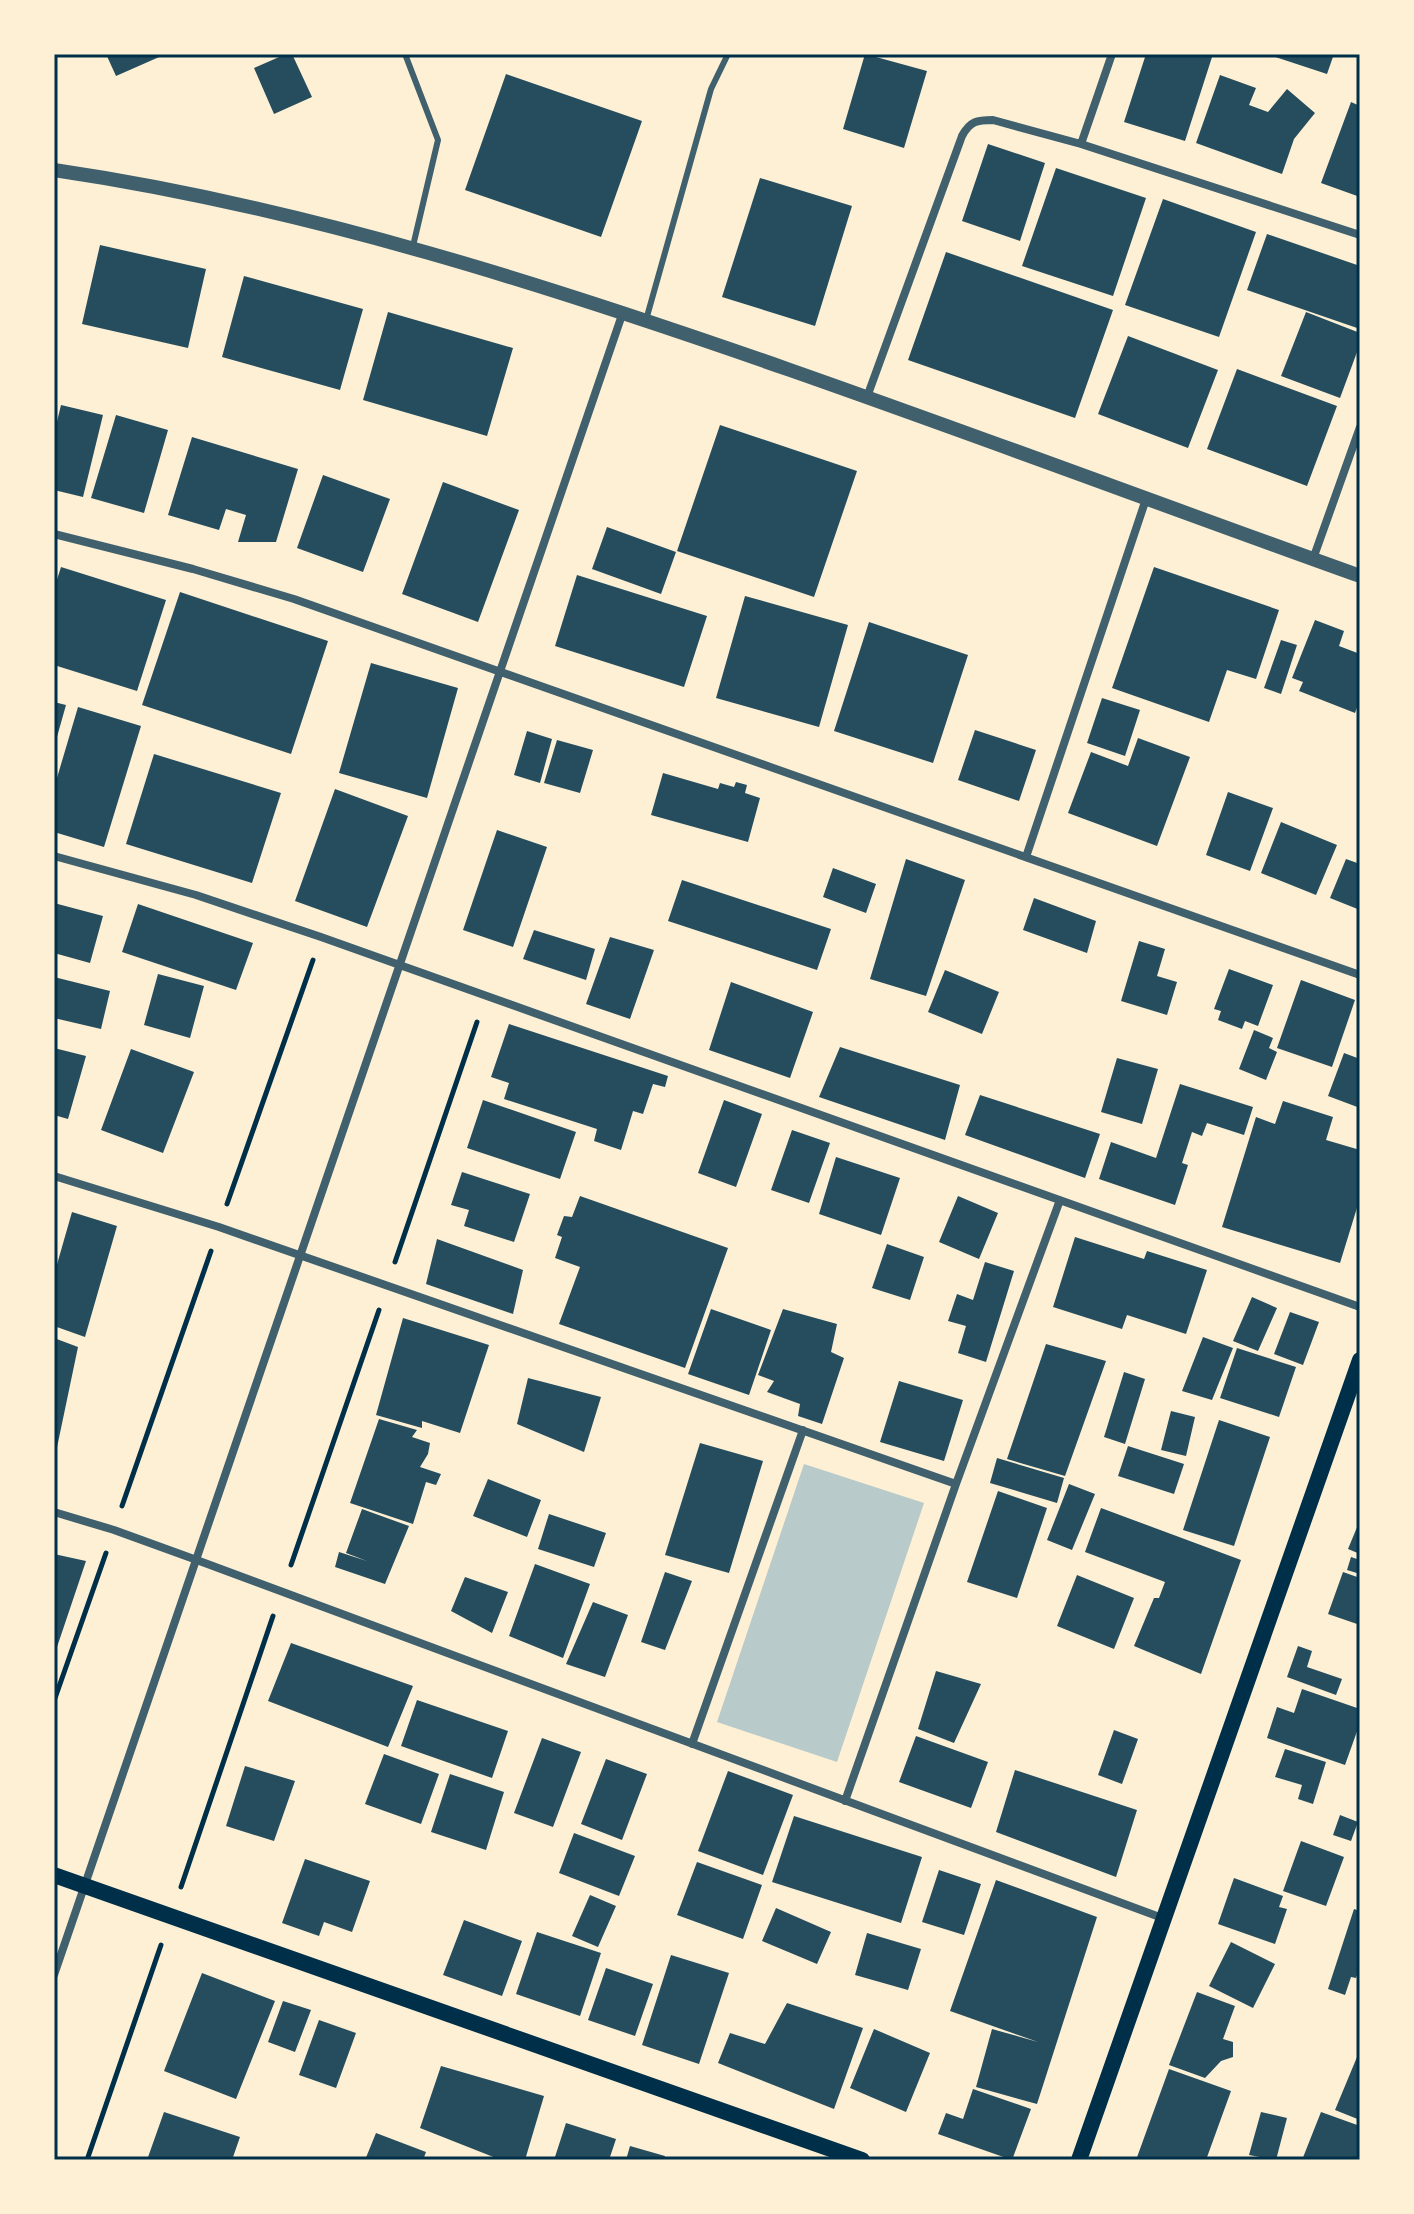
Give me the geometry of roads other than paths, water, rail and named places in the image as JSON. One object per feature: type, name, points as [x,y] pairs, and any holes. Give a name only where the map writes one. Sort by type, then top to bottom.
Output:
[{"type":"main road","points":[[1079,2160],[1360,1360]]},
{"type":"main road","points":[[54,1875],[862,2160]]},
{"type":"street","points":[[1081,144],[1112,54]]},
{"type":"street","points":[[867,397],[968,124],[979,120],[993,120],[1081,144],[1360,235]]},
{"type":"street","points":[[54,170],[139,183],[327,223],[623,311],[1360,576]]},
{"type":"street","points":[[54,1975],[623,311]]},
{"type":"street","points":[[1313,559],[1360,427]]},
{"type":"street","points":[[1026,857],[1146,499]]},
{"type":"street","points":[[54,534],[193,569],[294,599],[1360,975]]},
{"type":"street","points":[[54,856],[196,895],[321,937],[1360,1307]]},
{"type":"street","points":[[54,1176],[299,1254],[956,1484]]},
{"type":"street","points":[[845,1801],[1060,1200]]},
{"type":"street","points":[[692,1744],[803,1430]]},
{"type":"street","points":[[54,1512],[194,1559],[1166,1919]]},
{"type":"lane","points":[[405,54],[438,140],[413,250]]},
{"type":"lane","points":[[646,320],[711,89],[728,54]]}]
